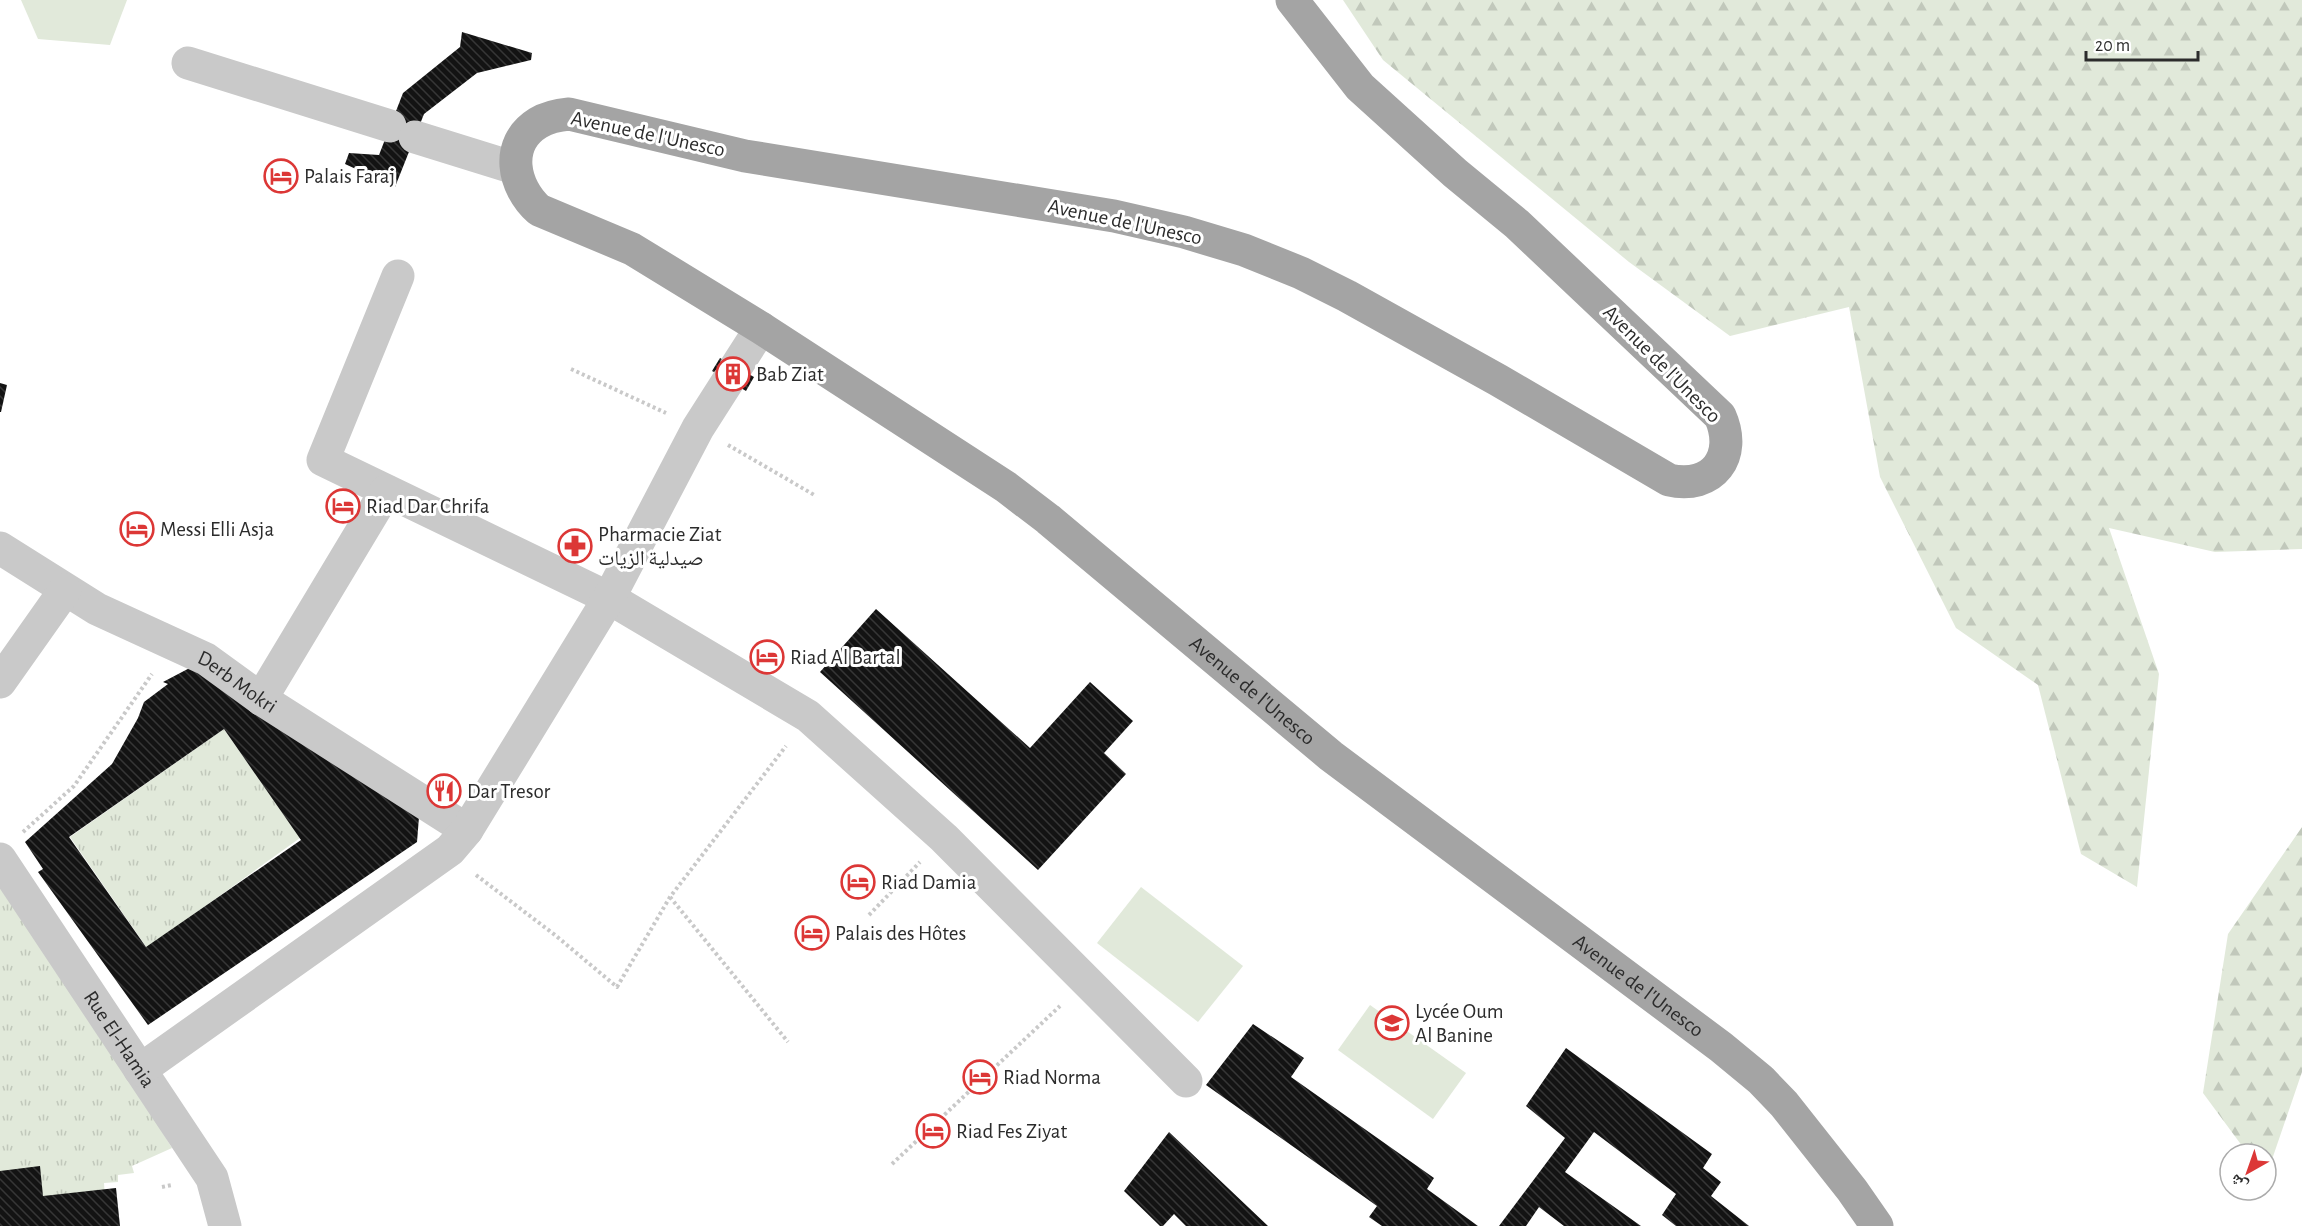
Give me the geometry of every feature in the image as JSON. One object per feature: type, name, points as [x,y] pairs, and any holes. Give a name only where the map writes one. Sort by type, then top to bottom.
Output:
[{"type":"main road","name":"Avenue de l'Unesco","points":[[1292,0],[1360,87],[1455,173],[1517,224],[1720,416],[1726,428],[1725,454],[1719,466],[1709,476],[1683,483],[1669,480],[1498,380],[1347,296],[1301,273],[1244,250],[1184,232],[1114,216],[745,156],[569,114],[552,116],[537,124],[525,136],[518,151],[516,168],[519,184],[527,199],[539,210],[632,249],[761,328],[1006,487],[1048,519],[1331,756],[1721,1047],[1761,1080],[1791,1112],[1877,1226]]},
{"type":"street","points":[[188,63],[516,168]]},
{"type":"street","points":[[398,276],[323,460],[609,598],[808,716],[944,838],[1186,1081]]},
{"type":"street","points":[[140,1070],[459,840],[609,598],[698,428],[761,328]]},
{"type":"street","points":[[261,699],[386,491]]},
{"type":"street","name":"Derb Mokri","points":[[0,548],[97,609],[206,659],[459,840]]},
{"type":"street","points":[[0,682],[65,590]]},
{"type":"street","name":"Rue El-Hamia","points":[[8,849],[140,1070],[212,1178],[225,1226]]},
{"type":"path","points":[[8,849],[74,786],[172,645]]},
{"type":"path","points":[[459,840],[473,873],[555,934],[617,987],[670,897],[808,716]]},
{"type":"path","points":[[869,915],[944,838]]},
{"type":"path","points":[[670,897],[788,1042]]},
{"type":"path","points":[[892,1164],[1087,981]]},
{"type":"green space","points":[[21,0],[127,0],[110,45],[38,39]]},
{"type":"green space","points":[[1343,0],[2302,0],[2302,549],[2215,552],[2109,528],[2159,674],[2137,887],[2081,854],[2038,685],[1956,628],[1880,477],[1849,307],[1730,336],[1629,262],[1383,60]]},
{"type":"green space","points":[[224,729],[300,838],[147,948],[70,837]]},
{"type":"green space","points":[[2302,827],[2302,1072],[2278,1142],[2239,1142],[2203,1093],[2228,934]]},
{"type":"green space","points":[[0,867],[172,1148],[132,1166],[134,1173],[118,1175],[118,1182],[104,1183],[105,1198],[32,1206],[0,1180]]},
{"type":"green space","points":[[1141,887],[1243,966],[1198,1022],[1097,943]]},
{"type":"green space","points":[[1370,1005],[1466,1073],[1433,1119],[1338,1050]]},
{"type":"building","points":[[462,32],[532,53],[531,60],[477,73],[424,114],[395,187],[345,164],[349,153],[379,155],[403,93],[460,47]]},
{"type":"building","name":"Bab Ziat","points":[[720,358],[754,377],[746,391],[712,371]]},
{"type":"building","points":[[0,383],[7,385],[1,412],[0,412]]},
{"type":"building","points":[[876,609],[1030,748],[1090,682],[1133,721],[1104,753],[1126,774],[1038,870],[820,672]]},
{"type":"building","points":[[201,662],[419,817],[417,842],[148,1025],[38,872],[43,869],[25,842],[112,764],[138,718],[144,702],[168,684],[163,682]],"holes":[[[224,729],[301,840],[146,947],[69,837]]]},
{"type":"building","points":[[1253,1024],[1304,1058],[1291,1077],[1434,1178],[1427,1189],[1478,1226],[1382,1226],[1369,1217],[1377,1206],[1206,1085]]},
{"type":"building","points":[[1566,1048],[1712,1154],[1703,1168],[1721,1182],[1711,1196],[1749,1226],[1676,1226],[1662,1215],[1676,1194],[1594,1132],[1565,1172],[1641,1226],[1564,1226],[1539,1207],[1526,1226],[1499,1226],[1565,1138],[1526,1106]]},
{"type":"building","points":[[1169,1132],[1268,1226],[1186,1226],[1174,1214],[1163,1226],[1160,1226],[1124,1191]]},
{"type":"building","points":[[40,1166],[43,1196],[116,1188],[120,1226],[0,1226],[0,1171]]},
{"type":"place","name":"Palais Faraj","points":[[281,176]]},
{"type":"place","name":"Bab Ziat","points":[[733,374]]},
{"type":"place","name":"Riad Dar Chrifa","points":[[343,506]]},
{"type":"place","name":"Messi Elli Asja","points":[[137,529]]},
{"type":"place","name":"Pharmacie Ziat صيدلية الزيات","points":[[575,546]]},
{"type":"place","name":"Riad Al Bartal","points":[[767,657]]},
{"type":"place","name":"Dar Tresor","points":[[444,791]]},
{"type":"place","name":"Riad Damia","points":[[858,882]]},
{"type":"place","name":"Palais des Hôtes","points":[[812,933]]},
{"type":"place","name":"Lycée Oum Al Banine","points":[[1392,1023]]},
{"type":"place","name":"Riad Norma","points":[[980,1077]]},
{"type":"place","name":"Riad Fes Ziyat","points":[[933,1131]]}]
